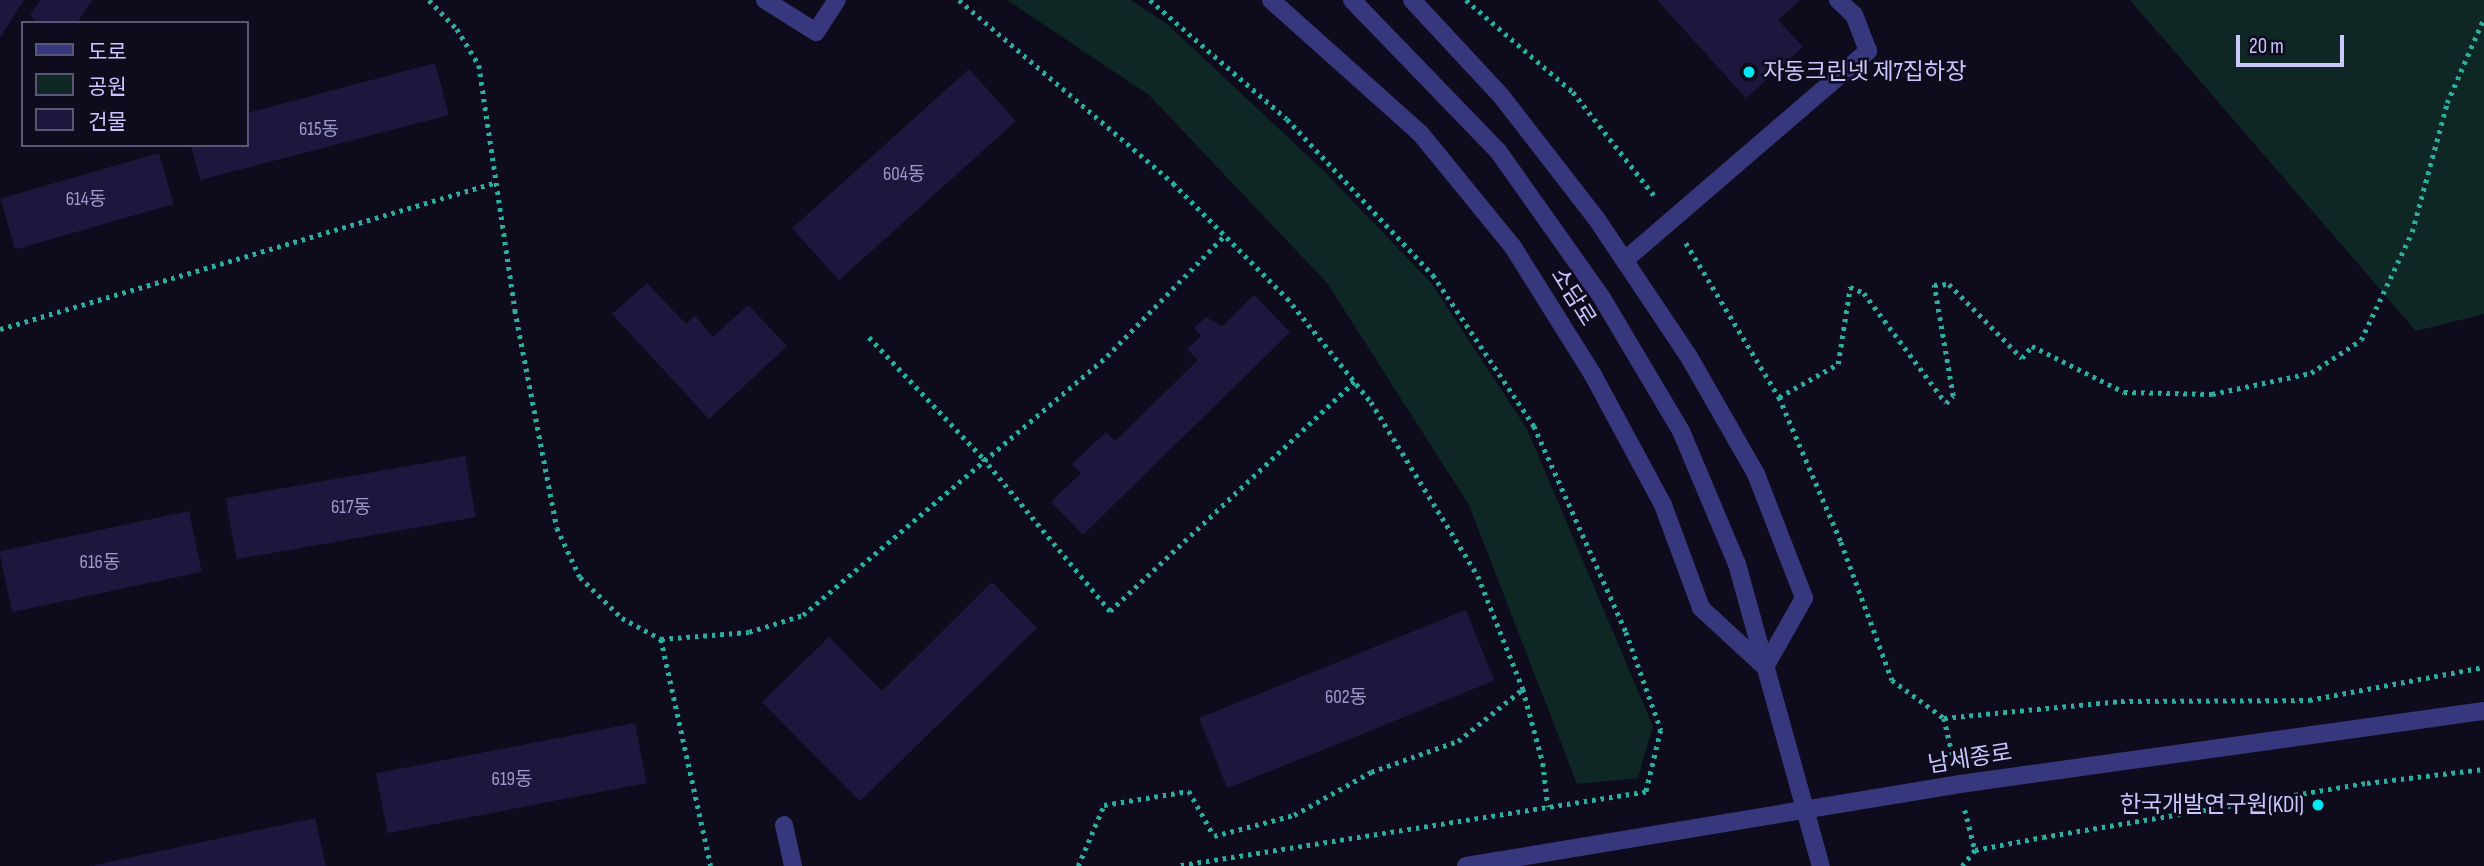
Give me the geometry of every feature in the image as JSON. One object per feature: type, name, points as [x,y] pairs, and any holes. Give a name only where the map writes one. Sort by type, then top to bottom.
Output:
[{"type":"street","points":[[765,0],[816,32],[836,0]]},
{"type":"street","name":"소담로","points":[[1271,0],[1420,133],[1513,247],[1593,375],[1663,505],[1701,607],[1765,667]]},
{"type":"street","points":[[1352,0],[1498,151],[1602,298],[1681,431],[1737,564],[1821,866]]},
{"type":"street","points":[[1412,0],[1502,97],[1625,260],[1689,357],[1756,474],[1804,598],[1765,667]]},
{"type":"street","points":[[1625,260],[1868,51],[1854,15],[1838,0]]},
{"type":"street","name":"남세종로","points":[[1466,866],[1960,785],[2484,711]]},
{"type":"street","points":[[784,825],[793,866]]},
{"type":"path","points":[[429,0],[457,29],[479,65],[515,310],[557,528],[580,577],[622,618],[662,639],[749,632],[803,615],[983,458],[1107,356],[1225,235]]},
{"type":"path","points":[[960,0],[1173,183],[1287,298],[1354,382],[1413,465],[1478,576],[1523,689],[1543,763],[1548,807]]},
{"type":"path","points":[[1150,0],[1287,119],[1433,275],[1534,426],[1626,632],[1661,730],[1646,792],[1179,866]]},
{"type":"path","points":[[1466,0],[1573,92],[1673,219],[1779,397],[1841,542],[1892,680],[1944,718],[2135,700],[2309,700],[2484,667]]},
{"type":"path","points":[[1779,397],[1838,364],[1850,287],[1864,293],[1946,403],[1953,396],[1934,285],[1949,284],[2022,358],[2032,346],[2124,392],[2212,394],[2312,373],[2361,340],[2412,232],[2447,103],[2484,18]]},
{"type":"path","points":[[0,329],[497,182]]},
{"type":"path","points":[[870,337],[983,458],[1110,611],[1354,382]]},
{"type":"path","points":[[662,639],[711,866]]},
{"type":"path","points":[[1078,866],[1104,805],[1189,791],[1214,836],[1294,815],[1371,772],[1458,741],[1523,689]]},
{"type":"path","points":[[1962,866],[1975,850],[2043,837],[2367,783],[2484,769]]},
{"type":"green space","points":[[1007,0],[1131,0],[1167,24],[1324,171],[1432,284],[1527,429],[1653,726],[1638,778],[1577,784],[1469,505],[1327,283],[1149,95]]},
{"type":"green space","points":[[2130,0],[2484,0],[2484,314],[2416,331]]},
{"type":"building","points":[[0,0],[24,0],[0,38]]},
{"type":"building","points":[[40,0],[92,0],[78,21],[36,21],[30,16]]},
{"type":"building","name":"자동크린넷 제7집하장","points":[[1657,0],[1800,0],[1778,20],[1803,47],[1746,98]]},
{"type":"building","points":[[435,63],[449,115],[200,180],[192,147],[248,147],[248,113]]},
{"type":"building","points":[[969,69],[1016,121],[839,280],[792,228]]},
{"type":"building","points":[[159,153],[174,204],[15,249],[0,198]]},
{"type":"building","points":[[647,283],[686,324],[695,316],[713,337],[748,305],[787,346],[709,419],[612,314]]},
{"type":"building","points":[[1254,295],[1290,332],[1083,535],[1051,502],[1081,473],[1072,464],[1106,432],[1115,441],[1198,360],[1187,349],[1201,336],[1194,328],[1206,317],[1222,326]]},
{"type":"building","points":[[465,456],[476,517],[236,559],[226,498]]},
{"type":"building","points":[[189,511],[202,572],[12,612],[0,551]]},
{"type":"building","points":[[992,582],[1037,628],[860,801],[762,702],[829,637],[882,691]]},
{"type":"building","points":[[1466,610],[1494,680],[1227,788],[1199,718]]},
{"type":"building","points":[[635,723],[647,783],[387,833],[376,773]]},
{"type":"building","points":[[315,818],[326,866],[95,866],[95,865]]},
{"type":"place","name":"자동크린넷 제7집하장","points":[[1749,72]]},
{"type":"place","name":"한국개발연구원(KDI)","points":[[2318,805]]}]
